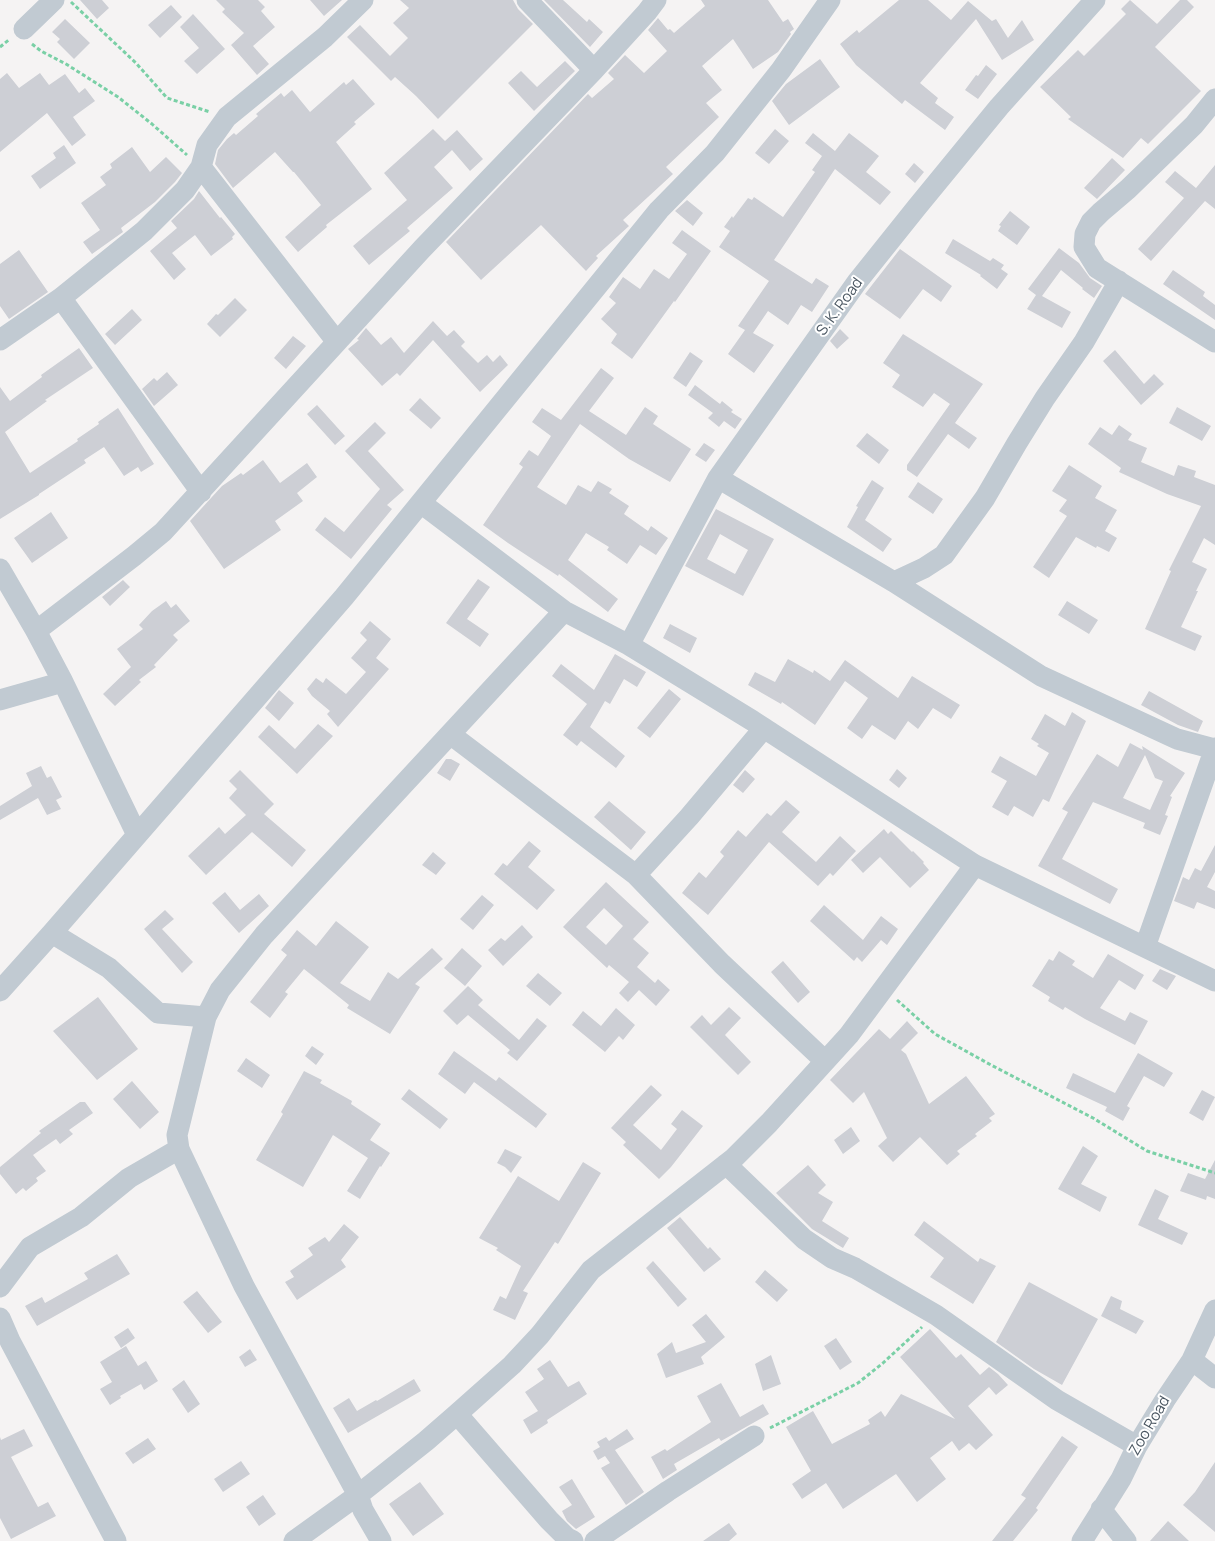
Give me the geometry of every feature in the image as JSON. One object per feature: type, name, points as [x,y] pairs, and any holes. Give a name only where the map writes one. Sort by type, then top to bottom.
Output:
[{"type":"street","points":[[24,29],[54,0]]},
{"type":"street","points":[[0,340],[61,298],[144,231],[185,190],[201,167],[207,145],[227,117],[325,37],[363,0]]},
{"type":"street","points":[[527,0],[594,70]]},
{"type":"street","points":[[36,631],[163,532],[422,249],[594,70],[656,0]]},
{"type":"street","points":[[0,992],[344,597],[659,210],[715,153],[781,70],[830,0]]},
{"type":"street","name":"S. K. Road","points":[[628,646],[718,478],[857,282],[999,107],[1095,0]]},
{"type":"street","points":[[1215,99],[1194,125],[1091,222],[1085,234],[1084,247],[1098,268],[1215,342]]},
{"type":"street","points":[[201,167],[337,342]]},
{"type":"street","points":[[894,582],[924,568],[944,555],[985,498],[1045,398],[1084,342],[1119,281]]},
{"type":"street","points":[[61,298],[201,492]]},
{"type":"street","points":[[718,478],[894,582],[1041,676],[1177,739],[1215,749],[1145,947]]},
{"type":"street","points":[[421,503],[564,612],[628,646],[764,728],[975,865],[1215,981]]},
{"type":"street","points":[[0,569],[63,682],[137,835]]},
{"type":"street","points":[[382,1541],[363,1510],[358,1495],[244,1286],[179,1149],[177,1135],[206,1017],[220,990],[264,935],[386,806],[450,734],[564,612]]},
{"type":"street","points":[[0,700],[63,682]]},
{"type":"street","points":[[636,874],[689,817],[764,728]]},
{"type":"street","points":[[450,734],[636,874],[722,964],[825,1061]]},
{"type":"street","points":[[294,1541],[358,1495],[457,1414],[512,1365],[540,1335],[591,1270],[726,1164],[769,1123],[849,1035],[975,865]]},
{"type":"street","points":[[52,934],[109,968],[158,1013],[206,1017]]},
{"type":"street","points":[[0,1287],[30,1247],[81,1217],[129,1178],[179,1149]]},
{"type":"street","points":[[726,1164],[804,1239],[832,1258],[855,1268],[936,1315],[1057,1400],[1137,1446]]},
{"type":"street","name":"Zoo Road","points":[[1082,1541],[1121,1479],[1137,1446],[1192,1360],[1215,1310]]},
{"type":"street","points":[[0,1318],[5,1344],[116,1541]]},
{"type":"street","points":[[1192,1360],[1215,1378]]},
{"type":"street","points":[[457,1414],[549,1520],[567,1538],[573,1541]]},
{"type":"street","points":[[595,1541],[754,1436]]},
{"type":"street","points":[[1101,1509],[1126,1541]]},
{"type":"path","points":[[69,0],[136,63],[167,98],[227,117]]},
{"type":"path","points":[[24,29],[28,40],[41,51],[66,64],[118,97],[201,167]]},
{"type":"path","points":[[884,988],[935,1034],[1094,1118],[1147,1151],[1215,1174]]},
{"type":"path","points":[[754,1436],[858,1383],[936,1315]]},
{"type":"building","points":[[80,0],[102,0],[109,8],[97,19]]},
{"type":"building","points":[[216,0],[258,0],[265,7],[261,11],[275,27],[253,46],[269,64],[257,75],[231,45],[244,33],[222,12],[225,9]]},
{"type":"building","points":[[310,0],[342,0],[324,16]]},
{"type":"building","points":[[400,0],[513,0],[518,9],[533,24],[438,119],[395,77],[391,81],[347,37],[360,25],[390,56],[408,38],[393,23],[409,8]]},
{"type":"building","points":[[544,0],[563,0],[587,22],[589,19],[603,32],[590,47]]},
{"type":"building","points":[[701,0],[768,0],[783,22],[788,19],[794,29],[790,32],[791,34],[778,52],[753,69],[733,39],[702,66],[722,90],[706,103],[719,117],[666,167],[673,174],[623,220],[629,226],[596,256],[598,258],[586,271],[541,225],[481,280],[446,242],[588,94],[592,98],[614,79],[608,73],[625,55],[644,73],[667,51],[648,30],[658,18],[668,30],[670,29],[674,33],[705,6]]},
{"type":"building","points":[[899,0],[928,0],[951,20],[968,1],[992,21],[996,19],[1008,38],[1022,20],[1034,40],[1002,60],[976,19],[920,83],[938,98],[935,103],[954,117],[945,130],[905,100],[902,104],[856,65],[840,44],[857,30],[859,33]]},
{"type":"building","points":[[1130,0],[1157,24],[1180,0],[1187,0],[1194,7],[1155,47],[1201,91],[1148,144],[1141,138],[1123,158],[1068,119],[1071,117],[1040,87],[1078,50],[1084,56],[1126,14],[1121,9]]},
{"type":"building","points":[[171,5],[182,17],[160,38],[148,25]]},
{"type":"building","points":[[193,14],[225,49],[197,74],[184,61],[199,48],[180,27]]},
{"type":"building","points":[[65,19],[90,43],[74,59],[57,42],[60,39],[52,32]]},
{"type":"building","points":[[820,59],[840,87],[789,125],[772,101],[786,84]]},
{"type":"building","points":[[565,61],[575,71],[534,111],[508,83],[521,71],[537,87]]},
{"type":"building","points":[[986,65],[997,74],[978,99],[965,90]]},
{"type":"building","points":[[7,73],[19,88],[40,73],[49,85],[65,74],[79,93],[85,88],[95,101],[73,117],[86,135],[72,146],[47,113],[0,152],[0,79]]},
{"type":"building","points":[[353,79],[375,104],[354,122],[356,124],[336,142],[372,189],[326,225],[327,227],[298,252],[285,237],[321,205],[275,152],[233,188],[215,164],[218,150],[227,139],[234,133],[236,135],[258,116],[256,114],[281,93],[284,97],[292,90],[310,112],[344,82],[346,85]]},
{"type":"building","points":[[433,129],[445,141],[457,130],[483,159],[470,171],[452,150],[434,167],[453,188],[407,228],[410,231],[369,265],[353,246],[407,200],[384,173]]},
{"type":"building","points":[[775,129],[789,141],[769,164],[755,153]]},
{"type":"building","points":[[813,133],[835,151],[849,133],[879,156],[866,172],[891,192],[880,205],[835,169],[774,260],[812,284],[816,278],[829,286],[812,312],[801,305],[788,325],[768,311],[753,333],[774,345],[754,373],[728,354],[745,330],[738,326],[769,281],[719,247],[730,231],[724,227],[748,198],[752,200],[754,197],[783,217],[815,172],[812,170],[822,156],[805,143]]},
{"type":"building","points":[[64,145],[76,163],[40,189],[31,176],[56,158],[53,153]]},
{"type":"building","points":[[132,147],[150,172],[166,157],[182,173],[155,202],[121,228],[123,232],[92,254],[83,242],[100,230],[81,203],[106,185],[100,177],[112,168],[110,164]]},
{"type":"building","points":[[1112,158],[1125,170],[1097,199],[1084,188]]},
{"type":"building","points":[[914,163],[924,172],[915,183],[905,174]]},
{"type":"building","points":[[1215,165],[1215,209],[1205,201],[1151,261],[1138,249],[1184,198],[1165,182],[1175,171],[1196,188]]},
{"type":"building","points":[[199,191],[235,234],[232,237],[233,239],[211,256],[195,235],[172,253],[186,269],[174,280],[150,251],[177,228],[171,221],[194,199]]},
{"type":"building","points":[[687,200],[703,213],[693,226],[675,211]]},
{"type":"building","points":[[1010,211],[1030,227],[1017,245],[998,231],[1001,226],[999,225]]},
{"type":"building","points":[[682,230],[711,251],[632,359],[611,343],[617,334],[601,319],[616,303],[609,297],[623,277],[640,289],[654,269],[669,279],[687,254],[672,243]]},
{"type":"building","points":[[953,239],[990,261],[993,258],[1004,265],[1001,269],[1008,274],[997,289],[981,275],[945,253]]},
{"type":"building","points":[[1059,248],[1079,263],[1090,278],[1102,286],[1094,298],[1061,270],[1042,296],[1071,312],[1062,328],[1027,309],[1036,295],[1028,289]]},
{"type":"building","points":[[900,249],[952,286],[941,302],[923,289],[900,319],[865,294]]},
{"type":"building","points":[[19,250],[48,292],[9,319],[0,306],[0,264]]},
{"type":"building","points":[[1173,270],[1205,292],[1203,296],[1215,305],[1215,320],[1163,284]]},
{"type":"building","points":[[235,298],[247,310],[220,337],[207,324]]},
{"type":"building","points":[[132,309],[142,320],[115,345],[105,334]]},
{"type":"building","points":[[433,321],[447,336],[454,330],[465,342],[461,346],[478,363],[487,355],[493,362],[500,355],[508,365],[480,392],[433,340],[400,376],[397,373],[382,386],[348,349],[359,340],[357,339],[366,328],[381,345],[391,337],[404,353]]},
{"type":"building","points":[[840,329],[849,338],[837,349],[830,341]]},
{"type":"building","points":[[903,334],[983,384],[955,423],[977,438],[969,449],[948,434],[917,477],[907,470],[907,465],[950,404],[934,393],[923,407],[892,387],[900,375],[883,363]]},
{"type":"building","points":[[293,336],[306,346],[286,369],[274,358]]},
{"type":"building","points":[[79,348],[93,368],[45,400],[47,401],[5,432],[30,473],[78,441],[77,439],[118,408],[154,464],[141,472],[138,467],[124,476],[104,447],[84,460],[86,463],[0,519],[0,387],[10,401],[42,377],[41,375]]},
{"type":"building","points":[[1115,350],[1144,384],[1154,374],[1164,384],[1141,405],[1103,361]]},
{"type":"building","points":[[690,352],[703,361],[686,387],[673,378]]},
{"type":"building","points":[[601,368],[614,378],[589,411],[626,435],[645,407],[658,416],[653,424],[691,449],[670,482],[629,459],[580,424],[537,487],[566,505],[578,485],[591,492],[598,481],[612,489],[609,493],[629,506],[624,514],[648,531],[651,526],[668,538],[656,555],[640,545],[627,564],[607,550],[609,547],[586,533],[568,560],[618,599],[608,612],[559,574],[558,576],[483,525],[523,467],[519,464],[529,450],[538,456],[551,436],[532,422],[542,408],[561,420]]},
{"type":"building","points":[[167,372],[178,385],[154,406],[142,389],[154,378],[157,381]]},
{"type":"building","points":[[695,385],[720,404],[722,401],[733,410],[731,412],[742,419],[735,429],[724,421],[719,427],[708,418],[713,413],[688,395]]},
{"type":"building","points":[[420,398],[441,418],[431,429],[409,410]]},
{"type":"building","points":[[317,405],[345,436],[335,445],[307,414]]},
{"type":"building","points":[[1177,407],[1211,426],[1202,441],[1169,423]]},
{"type":"building","points":[[375,422],[386,433],[368,451],[404,490],[387,505],[392,509],[351,559],[315,530],[325,517],[344,532],[380,489],[345,451]]},
{"type":"building","points":[[1119,425],[1132,434],[1128,440],[1147,448],[1141,462],[1174,476],[1178,465],[1196,471],[1194,477],[1215,485],[1215,545],[1204,538],[1192,562],[1207,569],[1181,627],[1202,636],[1195,651],[1145,629],[1171,571],[1169,570],[1201,506],[1167,494],[1119,472],[1121,468],[1088,444],[1100,427],[1112,435]]},
{"type":"building","points":[[867,433],[889,450],[879,464],[856,446]]},
{"type":"building","points":[[704,443],[715,450],[706,462],[695,455]]},
{"type":"building","points":[[263,460],[280,483],[307,463],[317,477],[297,493],[303,501],[275,521],[281,530],[224,569],[190,521],[222,486],[241,473],[243,475]]},
{"type":"building","points":[[1069,465],[1102,486],[1095,498],[1117,510],[1105,531],[1117,538],[1109,552],[1097,546],[1096,548],[1076,537],[1049,578],[1033,567],[1067,516],[1059,511],[1067,500],[1052,491]]},
{"type":"building","points":[[872,480],[884,488],[865,520],[892,539],[883,552],[847,527],[858,507],[856,506]]},
{"type":"building","points":[[918,482],[943,499],[933,514],[908,497]]},
{"type":"building","points":[[716,509],[774,539],[743,596],[685,566]],"holes":[[[720,534],[748,550],[735,574],[707,559]]]},
{"type":"building","points":[[51,512],[68,538],[32,563],[14,538]]},
{"type":"building","points":[[478,579],[490,587],[467,619],[489,634],[480,647],[446,623]]},
{"type":"building","points":[[123,580],[130,587],[110,606],[102,597]]},
{"type":"building","points":[[166,601],[171,608],[176,604],[190,621],[173,635],[178,640],[154,665],[156,667],[139,680],[141,682],[115,706],[103,694],[131,667],[117,649],[143,629],[139,625],[152,611]]},
{"type":"building","points":[[1067,601],[1098,620],[1089,634],[1058,615]]},
{"type":"building","points":[[370,621],[391,639],[376,658],[389,669],[338,727],[327,714],[330,711],[312,696],[307,689],[316,678],[323,683],[326,678],[346,694],[366,672],[351,658],[367,640],[360,633]]},
{"type":"building","points":[[670,624],[697,638],[690,653],[663,638]]},
{"type":"building","points":[[615,654],[646,672],[637,687],[624,679],[610,704],[605,701],[590,727],[625,756],[616,768],[581,741],[577,746],[563,735],[587,704],[552,676],[561,664],[594,690]]},
{"type":"building","points":[[788,659],[813,673],[814,670],[830,681],[845,660],[898,698],[912,676],[960,705],[951,719],[933,708],[918,729],[908,721],[895,740],[872,725],[862,739],[847,728],[868,698],[845,681],[815,725],[782,702],[781,704],[748,685],[755,672],[775,682]]},
{"type":"building","points":[[669,689],[681,699],[650,738],[637,728]]},
{"type":"building","points":[[279,690],[294,703],[279,721],[265,708]]},
{"type":"building","points":[[1149,691],[1203,721],[1198,732],[1178,725],[1141,705]]},
{"type":"building","points":[[1072,712],[1086,721],[1049,802],[1043,799],[1033,817],[1014,806],[1008,816],[992,807],[1007,781],[991,772],[1000,756],[1036,776],[1049,753],[1037,746],[1039,744],[1031,739],[1045,714],[1065,726]]},
{"type":"building","points":[[318,724],[333,736],[297,774],[258,737],[269,725],[295,749]]},
{"type":"building","points":[[1130,743],[1143,750],[1142,746],[1185,773],[1170,796],[1172,797],[1165,815],[1168,816],[1160,835],[1143,828],[1145,823],[1093,802],[1062,859],[1118,889],[1110,904],[1038,866],[1068,812],[1062,809],[1097,754],[1118,767]],"holes":[[[1145,755],[1155,778],[1163,781],[1150,810],[1123,798]]]},
{"type":"building","points":[[446,759],[451,759],[460,764],[450,781],[437,773]]},
{"type":"building","points":[[41,766],[47,778],[51,776],[62,797],[56,800],[61,809],[47,815],[38,798],[0,820],[0,806],[32,786],[26,773]]},
{"type":"building","points":[[897,769],[907,778],[899,788],[889,780]]},
{"type":"building","points":[[240,770],[274,804],[264,814],[306,850],[292,867],[252,832],[206,875],[188,856],[219,827],[225,834],[246,815],[229,798],[237,789],[229,781]]},
{"type":"building","points":[[745,770],[755,779],[743,793],[733,785]]},
{"type":"building","points":[[786,800],[800,812],[782,832],[816,862],[840,836],[856,851],[833,876],[830,873],[818,886],[769,842],[708,915],[682,893],[699,872],[706,878],[724,856],[720,852],[738,830],[746,837],[767,813],[771,816]]},
{"type":"building","points":[[609,801],[646,832],[631,850],[594,817]]},
{"type":"building","points":[[884,829],[888,834],[891,831],[913,851],[929,870],[910,888],[880,857],[863,873],[851,860]]},
{"type":"building","points":[[529,841],[541,851],[528,867],[555,890],[537,910],[494,874],[503,863],[507,866]]},
{"type":"building","points":[[1215,845],[1215,872],[1207,887],[1215,891],[1215,909],[1197,902],[1194,909],[1174,901],[1183,877],[1189,880],[1195,868],[1201,871]]},
{"type":"building","points":[[433,852],[446,863],[436,875],[422,865]]},
{"type":"building","points":[[606,882],[649,922],[633,939],[649,953],[637,967],[655,983],[658,979],[670,990],[656,1006],[639,990],[628,1002],[619,993],[629,982],[609,965],[607,968],[563,927]],"holes":[[[604,908],[623,926],[606,945],[586,927]]]},
{"type":"building","points":[[225,892],[240,910],[259,894],[269,906],[239,933],[212,903]]},
{"type":"building","points":[[482,895],[494,905],[473,930],[460,919]]},
{"type":"building","points":[[824,905],[863,940],[881,916],[898,929],[887,945],[881,940],[862,962],[857,957],[854,961],[810,921]]},
{"type":"building","points":[[165,910],[174,919],[162,929],[193,962],[182,973],[144,929]]},
{"type":"building","points":[[336,921],[369,947],[340,983],[370,1001],[388,972],[398,979],[432,948],[443,959],[415,984],[420,987],[390,1034],[347,1008],[349,1005],[304,969],[285,992],[288,994],[270,1018],[250,1002],[287,955],[281,950],[297,930],[316,946]]},
{"type":"building","points":[[522,925],[533,937],[503,966],[488,950],[501,938],[505,941]]},
{"type":"building","points":[[462,948],[482,966],[465,986],[444,968]]},
{"type":"building","points":[[1059,951],[1075,961],[1072,965],[1093,978],[1108,954],[1144,975],[1135,990],[1119,980],[1100,1008],[1125,1021],[1130,1012],[1148,1021],[1135,1045],[1065,1007],[1063,1010],[1048,1001],[1050,997],[1032,986],[1049,959],[1053,961]]},
{"type":"building","points":[[783,961],[810,992],[798,1003],[771,972]]},
{"type":"building","points":[[1160,969],[1176,976],[1167,990],[1152,981]]},
{"type":"building","points":[[538,973],[562,993],[550,1006],[526,986]]},
{"type":"building","points":[[468,986],[483,1000],[478,1005],[519,1040],[537,1018],[547,1026],[517,1061],[507,1053],[510,1050],[468,1015],[457,1025],[443,1011]]},
{"type":"building","points":[[98,997],[138,1049],[97,1080],[53,1031]]},
{"type":"building","points":[[729,1007],[741,1018],[725,1035],[751,1062],[738,1075],[690,1027],[702,1015],[711,1025]]},
{"type":"building","points":[[616,1008],[635,1025],[623,1040],[619,1036],[605,1052],[572,1025],[583,1011],[601,1026]]},
{"type":"building","points":[[907,1021],[918,1033],[901,1050],[906,1054],[929,1104],[966,1076],[995,1114],[989,1118],[992,1121],[975,1134],[977,1136],[957,1151],[960,1154],[947,1165],[920,1137],[893,1162],[878,1146],[887,1138],[864,1092],[853,1103],[830,1080],[879,1029],[890,1039]]},
{"type":"building","points":[[312,1046],[324,1054],[316,1065],[305,1056]]},
{"type":"building","points":[[454,1051],[496,1081],[499,1077],[547,1114],[536,1128],[474,1082],[465,1094],[438,1074]]},
{"type":"building","points":[[1138,1053],[1173,1073],[1164,1087],[1144,1076],[1127,1106],[1130,1108],[1123,1121],[1105,1111],[1107,1107],[1066,1088],[1073,1073],[1115,1093]]},
{"type":"building","points":[[246,1058],[270,1075],[262,1088],[237,1071]]},
{"type":"building","points":[[304,1071],[322,1080],[320,1083],[352,1101],[351,1104],[381,1124],[370,1140],[390,1153],[360,1199],[347,1191],[368,1158],[333,1135],[303,1187],[256,1160],[283,1114],[281,1112]]},
{"type":"building","points":[[132,1081],[159,1112],[140,1129],[113,1099]]},
{"type":"building","points":[[651,1085],[662,1095],[633,1125],[661,1150],[677,1129],[671,1124],[682,1110],[703,1126],[671,1167],[659,1179],[623,1145],[626,1142],[611,1128]]},
{"type":"building","points":[[409,1089],[448,1119],[440,1129],[401,1099]]},
{"type":"building","points":[[1202,1090],[1215,1097],[1203,1121],[1189,1113]]},
{"type":"building","points":[[80,1102],[85,1102],[93,1113],[69,1130],[73,1134],[60,1144],[56,1139],[33,1155],[46,1171],[36,1178],[38,1181],[26,1191],[23,1188],[16,1194],[0,1174],[0,1167],[41,1133],[39,1131]]},
{"type":"building","points":[[851,1127],[860,1141],[843,1154],[834,1140]]},
{"type":"building","points":[[1083,1146],[1098,1156],[1081,1184],[1107,1197],[1100,1212],[1058,1189]]},
{"type":"building","points":[[505,1149],[522,1157],[511,1173],[497,1163]]},
{"type":"building","points":[[1215,1160],[1215,1199],[1207,1196],[1206,1200],[1180,1191],[1188,1173],[1205,1179]]},
{"type":"building","points":[[583,1162],[601,1173],[558,1244],[555,1242],[523,1291],[528,1293],[515,1320],[493,1310],[500,1296],[506,1299],[521,1266],[496,1250],[498,1248],[479,1238],[518,1176],[559,1201]]},
{"type":"building","points":[[808,1165],[826,1185],[818,1193],[833,1202],[822,1221],[849,1238],[843,1248],[812,1229],[776,1193]]},
{"type":"building","points":[[1155,1189],[1169,1196],[1158,1219],[1188,1233],[1182,1245],[1138,1225]]},
{"type":"building","points":[[680,1217],[708,1249],[710,1247],[721,1259],[704,1272],[667,1228]]},
{"type":"building","points":[[924,1221],[978,1262],[980,1258],[996,1266],[973,1304],[930,1277],[944,1258],[914,1235]]},
{"type":"building","points":[[344,1224],[359,1237],[341,1260],[346,1267],[297,1300],[285,1282],[294,1277],[290,1271],[313,1255],[308,1248],[325,1237],[329,1242]]},
{"type":"building","points":[[117,1254],[130,1274],[37,1326],[25,1306],[42,1297],[45,1303],[88,1279],[84,1273]]},
{"type":"building","points":[[653,1261],[687,1299],[678,1307],[646,1268]]},
{"type":"building","points":[[765,1270],[788,1290],[777,1302],[755,1282]]},
{"type":"building","points":[[1029,1282],[1098,1319],[1062,1385],[1034,1369],[996,1342]]},
{"type":"building","points":[[197,1291],[222,1322],[208,1333],[183,1302]]},
{"type":"building","points":[[1111,1296],[1122,1301],[1120,1309],[1144,1321],[1136,1334],[1101,1316]]},
{"type":"building","points":[[706,1314],[725,1337],[701,1357],[704,1364],[666,1378],[657,1354],[672,1342],[676,1353],[706,1342],[692,1325]]},
{"type":"building","points":[[128,1328],[135,1338],[121,1348],[114,1337]]},
{"type":"building","points":[[930,1329],[956,1358],[961,1354],[980,1375],[989,1367],[1008,1385],[996,1395],[989,1387],[968,1406],[993,1435],[976,1450],[969,1443],[959,1451],[952,1441],[930,1458],[946,1479],[917,1502],[896,1474],[843,1509],[826,1483],[802,1499],[792,1484],[811,1471],[786,1427],[813,1411],[832,1444],[870,1424],[868,1420],[881,1411],[885,1417],[901,1394],[955,1419],[900,1357]]},
{"type":"building","points":[[836,1338],[852,1362],[840,1370],[824,1346]]},
{"type":"building","points":[[126,1346],[138,1366],[146,1361],[158,1381],[144,1390],[141,1384],[120,1396],[121,1398],[110,1405],[100,1389],[112,1382],[100,1362]]},
{"type":"building","points":[[250,1349],[257,1360],[245,1367],[239,1357]]},
{"type":"building","points":[[771,1355],[781,1384],[763,1391],[755,1364]]},
{"type":"building","points":[[550,1360],[568,1387],[579,1381],[587,1394],[547,1420],[548,1423],[531,1434],[523,1420],[538,1411],[525,1392],[544,1379],[537,1369]]},
{"type":"building","points":[[414,1379],[421,1391],[348,1433],[333,1408],[349,1398],[357,1411]]},
{"type":"building","points":[[184,1380],[200,1404],[188,1413],[172,1389]]},
{"type":"building","points":[[721,1383],[740,1417],[763,1404],[769,1414],[721,1441],[719,1438],[674,1464],[677,1470],[663,1479],[651,1457],[665,1449],[667,1451],[711,1422],[697,1396]]},
{"type":"building","points":[[24,1429],[33,1446],[11,1457],[38,1507],[48,1502],[56,1516],[11,1539],[0,1518],[0,1437],[1,1440]]},
{"type":"building","points":[[627,1429],[634,1439],[615,1450],[644,1492],[626,1505],[601,1468],[610,1463],[605,1456],[598,1460],[593,1451],[600,1447],[597,1442],[606,1437],[609,1441]]},
{"type":"building","points":[[1062,1436],[1078,1447],[1036,1508],[1038,1510],[1013,1541],[992,1541],[1026,1498],[1021,1495]]},
{"type":"building","points":[[148,1438],[156,1449],[133,1464],[125,1453]]},
{"type":"building","points":[[241,1461],[250,1474],[223,1492],[214,1479]]},
{"type":"building","points":[[1215,1462],[1215,1532],[1183,1505],[1195,1492]]},
{"type":"building","points":[[572,1479],[595,1517],[576,1529],[567,1521],[562,1511],[572,1505],[559,1487]]},
{"type":"building","points":[[420,1482],[444,1514],[413,1536],[389,1504]]},
{"type":"building","points":[[263,1495],[276,1514],[259,1526],[246,1507]]},
{"type":"building","points":[[1168,1521],[1189,1541],[1150,1541]]},
{"type":"building","points":[[729,1523],[737,1534],[729,1541],[703,1541]]}]
